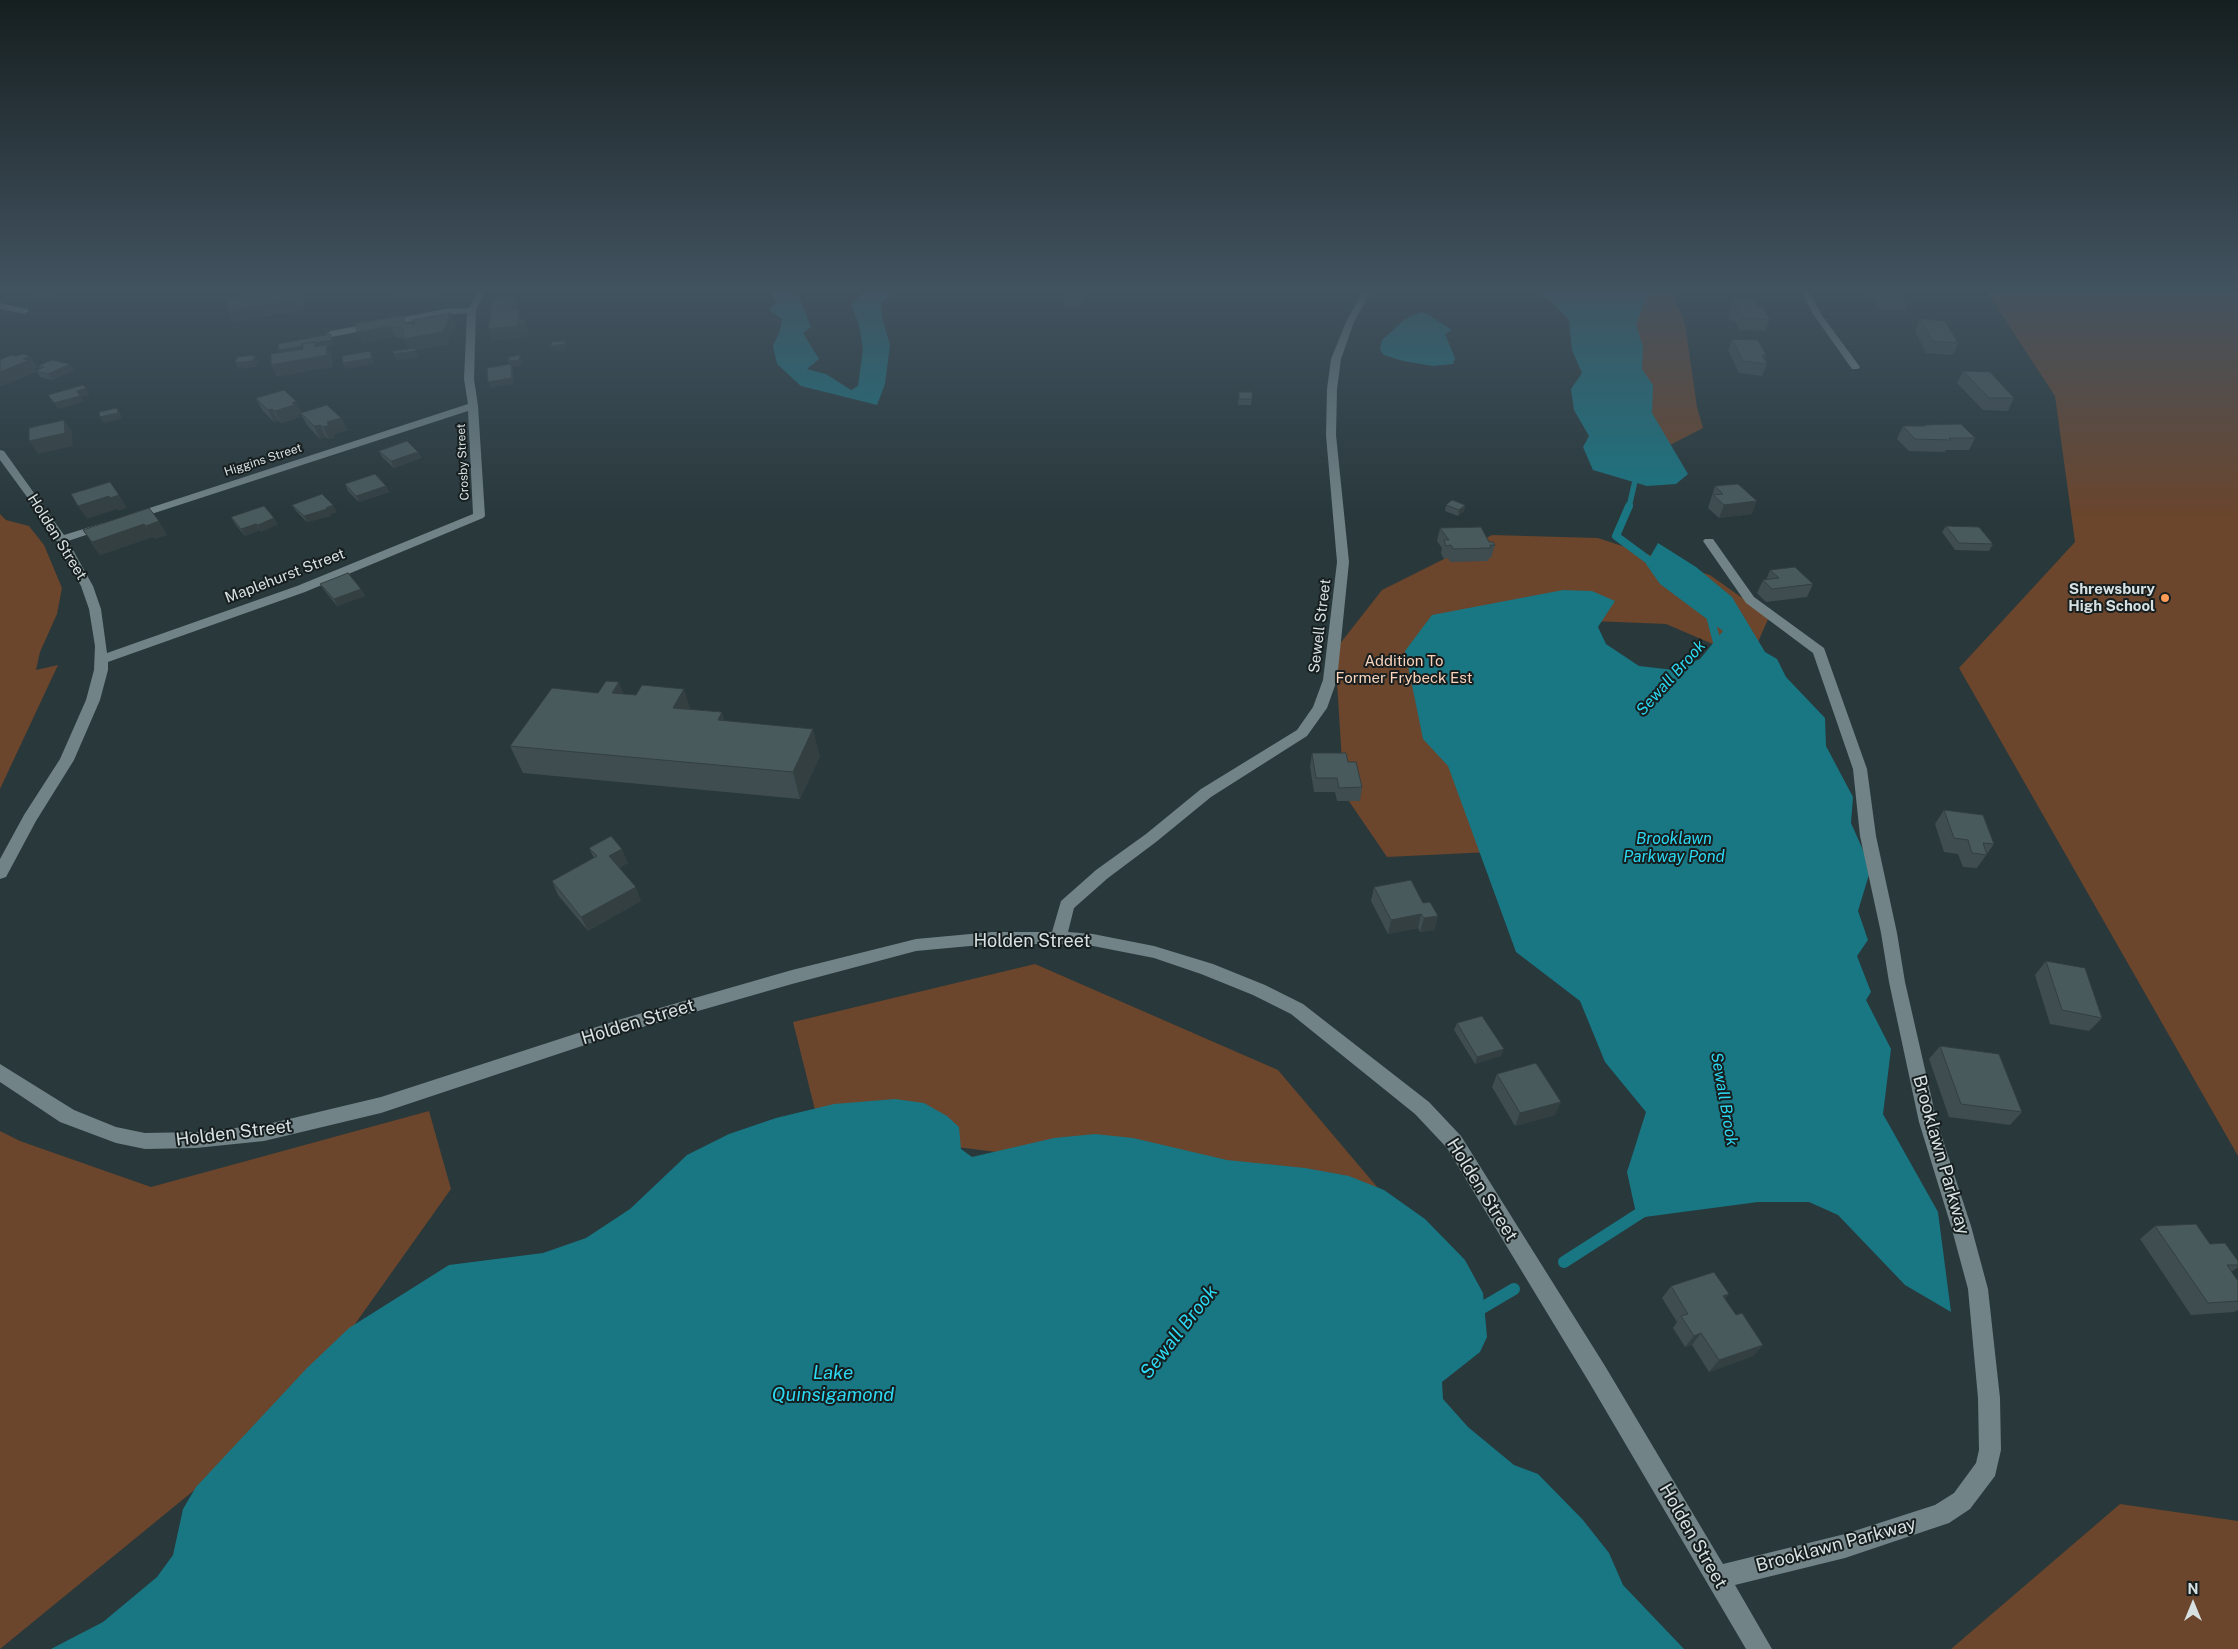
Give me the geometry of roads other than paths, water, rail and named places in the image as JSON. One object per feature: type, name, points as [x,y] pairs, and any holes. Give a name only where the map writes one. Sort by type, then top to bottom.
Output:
[{"type":"street","name":"Crosby Street","points":[[470,366],[479,516]]},
{"type":"street","name":"Sewell Street","points":[[1058,938],[1067,905],[1102,874],[1206,794],[1302,733],[1320,708],[1330,680],[1343,562],[1331,435],[1332,389],[1335,366]]},
{"type":"street","name":"Higgins Street","points":[[62,539],[473,406]]},
{"type":"street","name":"Holden Street","points":[[0,453],[62,539],[87,586],[95,609],[101,646],[101,670],[93,700],[66,760],[29,819],[0,873]]},
{"type":"street","name":"Maplehurst Street","points":[[101,660],[301,589],[479,516]]},
{"type":"street","name":"Brooklawn Parkway","points":[[1709,541],[1750,600],[1819,651],[1860,769],[1868,836],[1889,933],[1897,982],[1928,1122],[1962,1226],[1978,1288],[1989,1398],[1990,1450],[1987,1468],[1962,1500],[1941,1515],[1845,1546],[1717,1576]]},
{"type":"street","name":"Holden Street","points":[[0,1072],[67,1116],[116,1135],[145,1141],[196,1140],[264,1133],[381,1104],[618,1027],[792,977],[916,945],[992,938],[1093,940],[1154,952],[1207,969],[1260,990],[1297,1009],[1422,1108],[1454,1142],[1598,1374],[1760,1649]]},
{"type":"water","points":[[779,366],[811,366],[807,369],[826,374],[851,390],[858,386],[861,366],[887,366],[885,384],[877,405],[801,386]]},
{"type":"water","points":[[1579,366],[1642,366],[1642,369],[1653,385],[1652,413],[1688,474],[1676,484],[1647,486],[1593,470],[1583,447],[1589,436],[1574,410],[1571,389],[1582,373]]},
{"type":"water","name":"Brooklawn Parkway Pond","points":[[1658,543],[1696,567],[1732,597],[1765,652],[1777,659],[1786,677],[1825,718],[1826,746],[1853,797],[1851,823],[1871,868],[1858,911],[1868,940],[1857,956],[1871,992],[1866,1000],[1891,1049],[1883,1114],[1938,1212],[1951,1312],[1905,1285],[1838,1215],[1809,1202],[1758,1202],[1637,1218],[1627,1172],[1646,1112],[1605,1062],[1580,1001],[1516,952],[1448,766],[1423,739],[1405,651],[1432,615],[1563,590],[1592,591],[1615,601],[1598,627],[1606,644],[1639,666],[1674,670],[1700,659],[1723,631],[1660,584],[1646,564]]},
{"type":"water","name":"Lake Quinsigamond","points":[[895,1099],[924,1103],[947,1116],[959,1127],[961,1149],[972,1157],[1054,1138],[1095,1134],[1133,1138],[1227,1160],[1305,1168],[1349,1176],[1384,1190],[1425,1219],[1465,1260],[1483,1293],[1487,1337],[1480,1352],[1442,1382],[1443,1399],[1468,1427],[1514,1465],[1538,1474],[1583,1520],[1609,1553],[1623,1585],[1684,1649],[51,1649],[103,1622],[157,1577],[173,1555],[183,1509],[196,1487],[307,1368],[349,1328],[449,1265],[543,1253],[586,1238],[630,1209],[687,1155],[729,1134],[776,1118],[834,1104]]},
{"type":"waterway","name":"Sewall Brook","points":[[1629,507],[1635,481],[1633,472]]},
{"type":"waterway","name":"Sewall Brook","points":[[1629,506],[1616,536],[1658,567]]},
{"type":"waterway","name":"Sewall Brook","points":[[1709,612],[1719,650]]},
{"type":"waterway","name":"Sewall Brook","points":[[1564,1262],[1645,1210]]},
{"type":"waterway","name":"Sewall Brook","points":[[1475,1312],[1514,1289]]},
{"type":"place","name":"Shrewsbury High School","points":[[2165,598]]},
{"type":"park label","name":"Addition To Former Frybeck Est","points":[[1404,670]]}]
